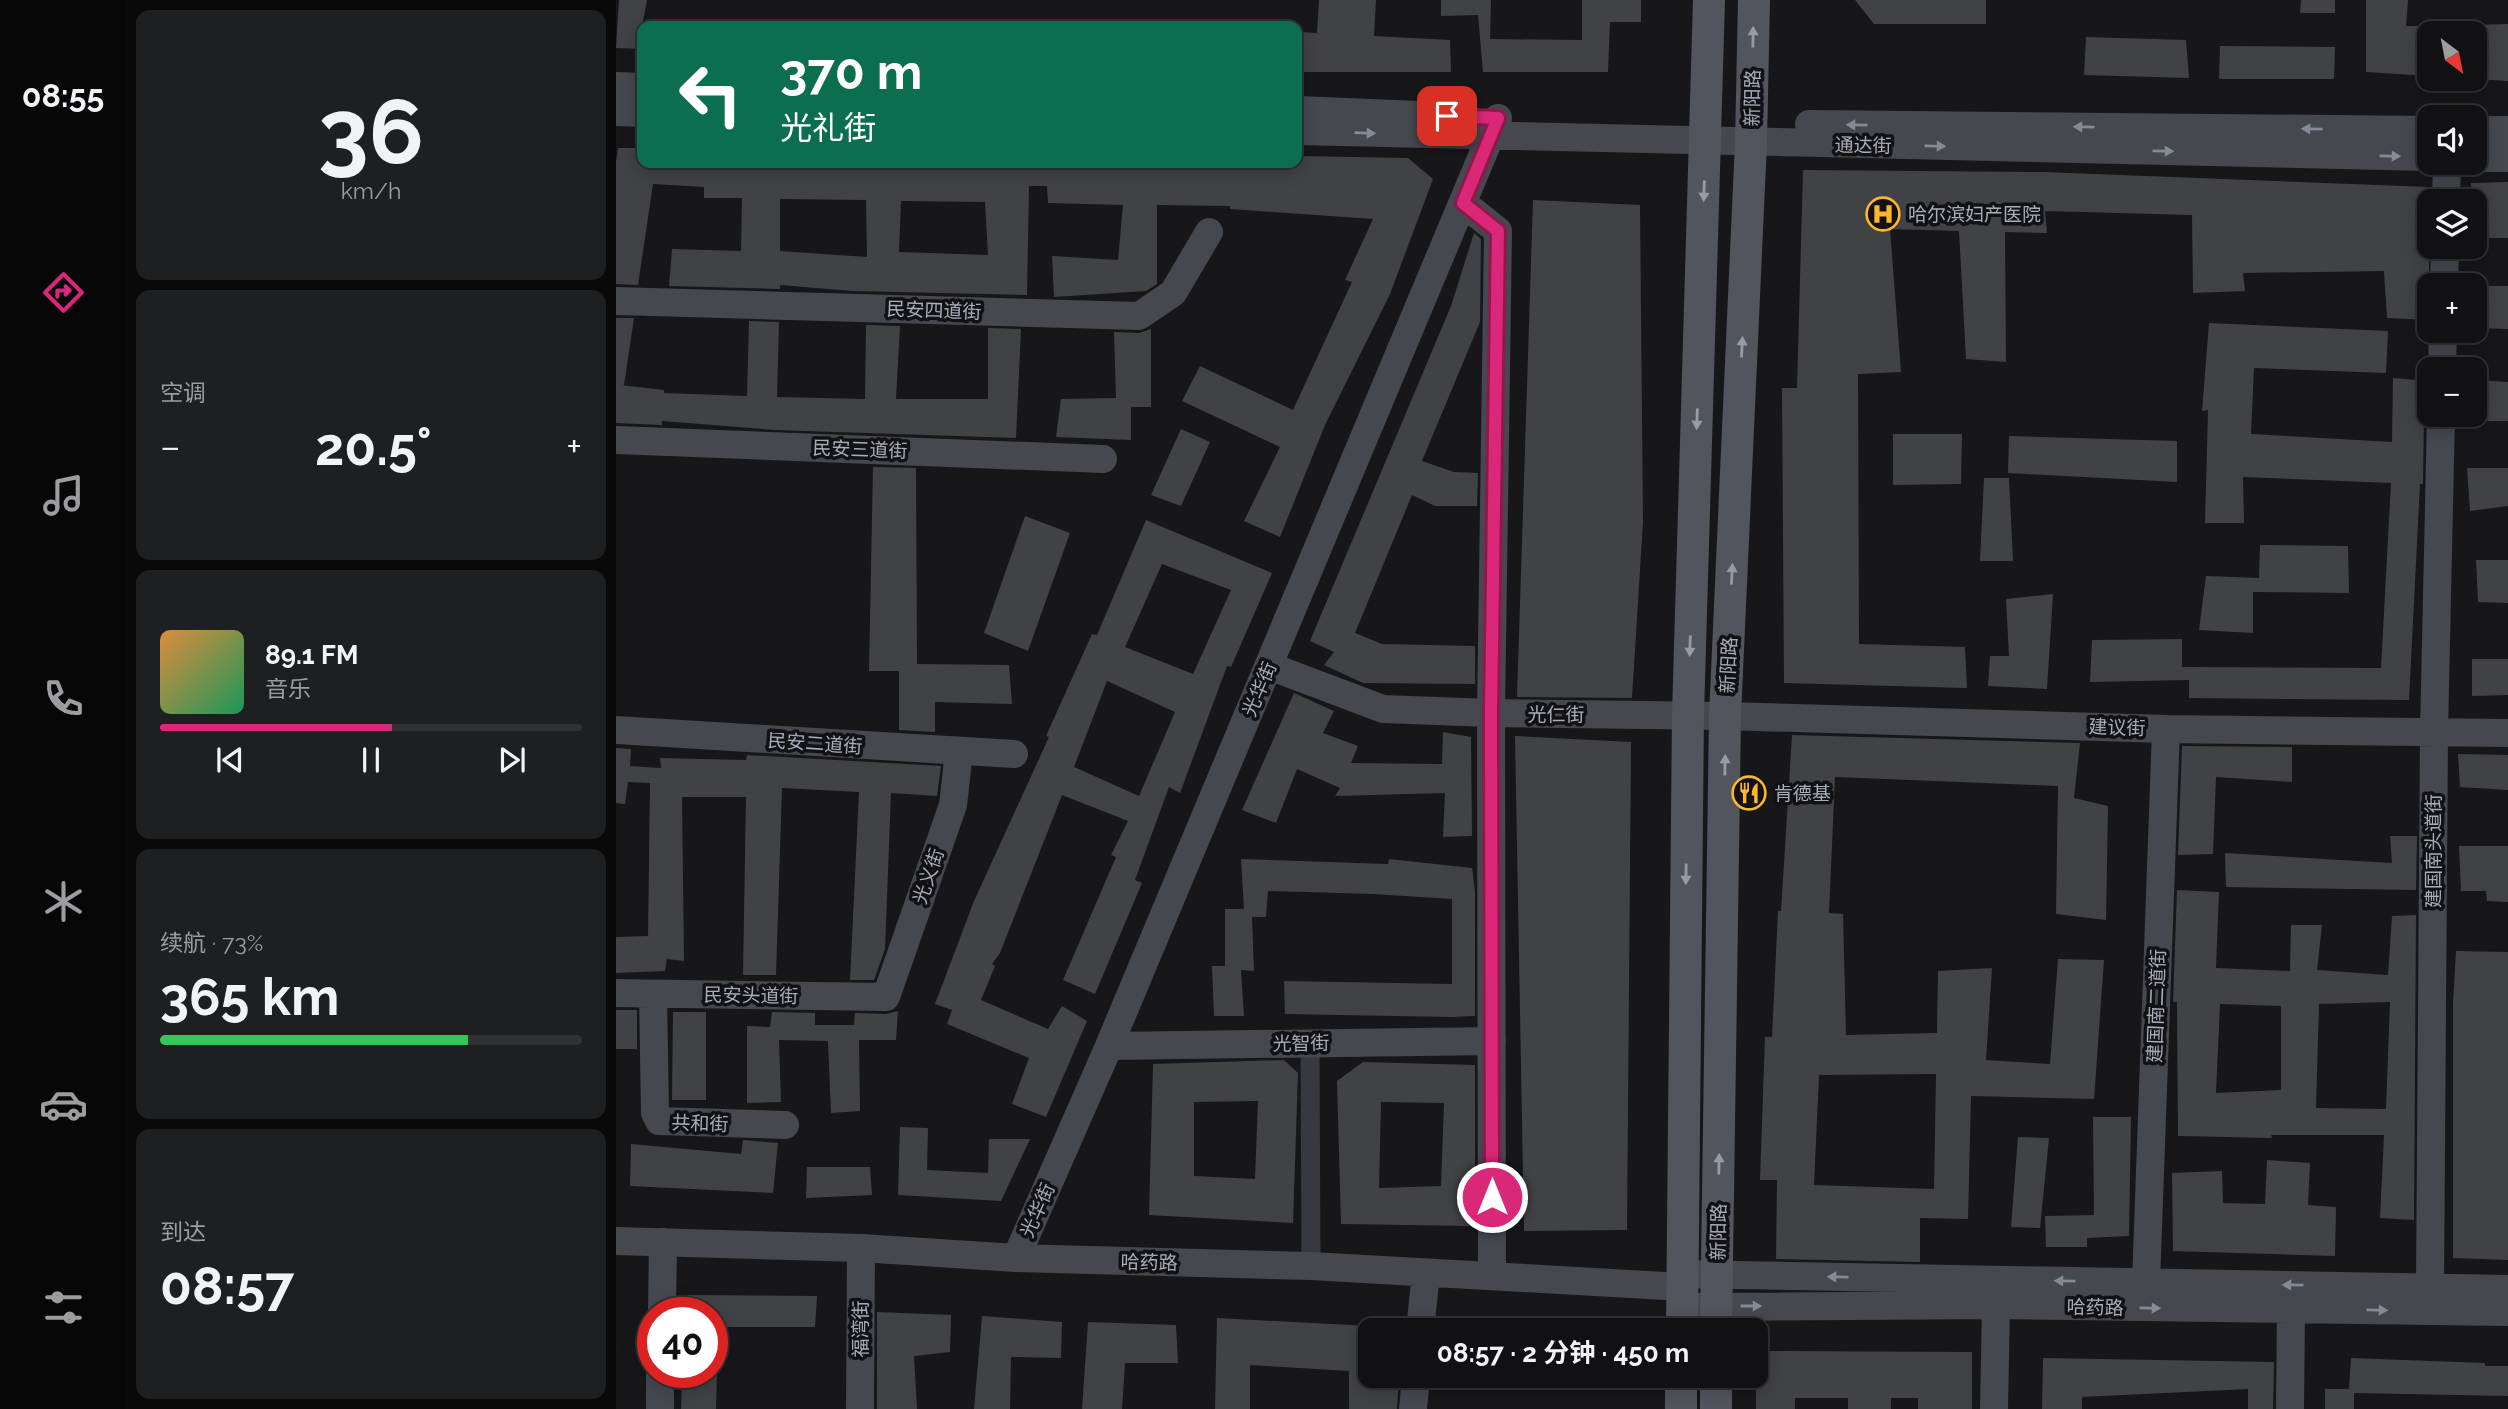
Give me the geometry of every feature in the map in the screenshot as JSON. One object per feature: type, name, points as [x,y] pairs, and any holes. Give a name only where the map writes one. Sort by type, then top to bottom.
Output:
[{"type":"main road","name":"新阳路","points":[[1682,1300],[1688,715],[1709,0]]},
{"type":"main road","name":"新阳路","points":[[1716,1318],[1726,716],[1751,133],[1754,0]]},
{"type":"main road","points":[[1681,1388],[1681,1409]]},
{"type":"main road","points":[[1716,1388],[1716,1409]]},
{"type":"street","points":[[616,86],[637,87]]},
{"type":"street","name":"通达街","points":[[1302,110],[1494,127]]},
{"type":"street","points":[[616,112],[637,113]]},
{"type":"street","name":"通达街","points":[[1302,131],[1494,127],[1751,133],[2417,157]]},
{"type":"street","name":"光华街","points":[[1016,1258],[1109,1046],[1494,127]]},
{"type":"street","name":"通达街","points":[[1751,133],[2417,130]]},
{"type":"street","points":[[2487,130],[2508,130]]},
{"type":"street","points":[[2487,158],[2508,158]]},
{"type":"street","points":[[1463,203],[1498,231],[1491,713],[1492,1276]]},
{"type":"street","name":"民安四道街","points":[[616,301],[1139,316],[1173,293],[1209,232]]},
{"type":"street","name":"建国南头道街","points":[[2430,1287],[2434,733],[2441,427]]},
{"type":"street","name":"民安三道街","points":[[616,440],[1103,459]]},
{"type":"street","name":"光仁街","points":[[1269,666],[1382,709],[1726,716]]},
{"type":"street","name":"建议街","points":[[1726,716],[2165,729],[2508,733]]},
{"type":"street","name":"建国南二道街","points":[[2146,1283],[2165,729]]},
{"type":"street","name":"民安二道街","points":[[616,730],[1014,754]]},
{"type":"street","name":"光义街","points":[[886,998],[953,805],[959,752]]},
{"type":"street","name":"民安头道街","points":[[616,993],[886,998]]},
{"type":"street","name":"共和街","points":[[653,994],[655,1113],[659,1121],[785,1125]]},
{"type":"street","name":"光智街","points":[[1109,1046],[1492,1041]]},
{"type":"street","points":[[1310,1043],[1311,1266]]},
{"type":"street","name":"哈药路","points":[[616,1241],[861,1248],[1016,1258],[1311,1266],[1492,1276],[1682,1300],[1716,1318],[1996,1305],[2508,1312]]},
{"type":"street","points":[[662,1297],[663,1242]]},
{"type":"street","name":"福湾街","points":[[860,1409],[861,1248]]},
{"type":"street","points":[[1421,1318],[1426,1273]]},
{"type":"street","name":"哈药路","points":[[1682,1300],[1717,1275],[2508,1289]]},
{"type":"street","points":[[1994,1409],[1996,1305]]},
{"type":"street","points":[[2290,1409],[2291,1310]]},
{"type":"street","points":[[660,1388],[660,1409]]},
{"type":"street","points":[[1413,1409],[1415,1388]]},
{"type":"building","points":[[619,0],[647,0],[643,21],[637,21],[637,49],[616,48]]},
{"type":"building","points":[[1319,0],[1376,0],[1374,36],[1450,40],[1451,72],[1302,72],[1302,32],[1317,33]]},
{"type":"building","points":[[1441,0],[1491,0],[1490,39],[1582,40],[1582,0],[1641,0],[1641,22],[1610,22],[1608,72],[1483,72],[1478,15],[1441,16]]},
{"type":"building","points":[[1855,0],[1986,0],[1986,24],[1874,24]]},
{"type":"building","points":[[2301,0],[2335,0],[2335,13],[2300,13]]},
{"type":"building","points":[[2366,0],[2408,0],[2406,26],[2417,26],[2417,75],[2366,72]]},
{"type":"building","points":[[2508,24],[2508,81],[2487,80],[2487,25]]},
{"type":"building","points":[[2086,37],[2186,40],[2189,78],[2084,75]]},
{"type":"building","points":[[2220,46],[2335,47],[2334,79],[2219,79]]},
{"type":"building","points":[[618,148],[637,148],[637,168],[1302,168],[1302,156],[1408,158],[1433,179],[1390,294],[1325,425],[1280,537],[1244,521],[1280,447],[1182,401],[1200,366],[1293,410],[1352,282],[1345,280],[1373,219],[1230,209],[1230,206],[1157,205],[1157,284],[1146,291],[1054,297],[1052,256],[1118,260],[1123,205],[1048,203],[1047,186],[1029,186],[1027,295],[853,291],[780,285],[780,289],[669,286],[672,249],[741,251],[742,198],[704,198],[704,187],[653,184],[638,285],[616,284]],"holes":[[[780,199],[866,200],[867,257],[780,251]],[[901,201],[985,202],[988,255],[899,252]]]},
{"type":"building","points":[[1803,170],[2043,172],[2429,187],[2417,189],[2417,259],[2429,259],[2429,273],[2417,273],[2417,319],[2387,318],[2384,271],[2243,273],[2245,291],[2193,293],[2192,215],[2045,211],[2047,233],[2005,232],[2006,362],[1966,359],[1959,231],[1890,229],[1901,372],[1858,374],[1859,644],[1965,647],[1967,688],[1784,683],[1782,388],[1797,388]]},
{"type":"building","points":[[2508,182],[2508,238],[2487,238],[2487,189],[2471,189],[2471,183]]},
{"type":"building","points":[[1533,200],[1640,205],[1643,522],[1632,698],[1517,697]]},
{"type":"building","points":[[1474,233],[1481,239],[1480,322],[1422,461],[1454,472],[1478,473],[1477,506],[1435,506],[1412,495],[1355,633],[1382,644],[1475,646],[1475,684],[1363,683],[1324,665],[1334,652],[1310,641],[1451,306]]},
{"type":"building","points":[[2487,286],[2508,286],[2508,329],[2487,328]]},
{"type":"building","points":[[616,318],[634,318],[624,385],[620,385],[664,390],[664,393],[747,396],[749,321],[779,322],[777,397],[865,399],[866,325],[900,326],[896,399],[988,399],[988,328],[1021,329],[1016,438],[776,430],[662,421],[662,425],[616,423]]},
{"type":"building","points":[[2209,323],[2388,331],[2386,373],[2254,368],[2251,434],[2392,442],[2393,378],[2417,380],[2417,427],[2424,427],[2423,484],[2420,484],[2409,700],[2189,698],[2189,680],[2090,682],[2092,640],[2182,639],[2182,667],[2381,668],[2391,483],[2243,477],[2244,523],[2205,523],[2208,410],[2202,411]]},
{"type":"building","points":[[1151,329],[1151,407],[1131,407],[1131,440],[1056,437],[1061,399],[1116,398],[1114,332],[1139,333]]},
{"type":"building","points":[[2487,381],[2508,382],[2508,421],[2487,421]]},
{"type":"building","points":[[1181,429],[1210,442],[1181,506],[1151,495]]},
{"type":"building","points":[[1893,434],[1962,434],[1961,484],[1893,485]]},
{"type":"building","points":[[2009,436],[2177,441],[2177,482],[2008,473]]},
{"type":"building","points":[[873,467],[916,468],[917,664],[1009,665],[1012,704],[935,702],[935,732],[899,730],[899,671],[869,671]]},
{"type":"building","points":[[2467,468],[2508,468],[2508,506],[2470,511]]},
{"type":"building","points":[[1984,478],[2009,478],[2013,561],[1980,561]]},
{"type":"building","points":[[1025,516],[1070,533],[1028,651],[984,633]]},
{"type":"building","points":[[1146,520],[1272,573],[1231,667],[1227,666],[1180,793],[1169,787],[1135,880],[1142,883],[1095,994],[1063,980],[1116,857],[1111,855],[1128,821],[1062,795],[1000,953],[992,964],[995,966],[981,1000],[1048,1029],[1062,1006],[1087,1021],[1046,1117],[1012,1104],[1029,1058],[947,1024],[952,1010],[935,1004],[974,901],[1049,737],[1046,736],[1092,634],[1097,635]],"holes":[[[1162,564],[1231,590],[1193,674],[1125,647]],[[1107,681],[1175,712],[1139,796],[1074,767]]]},
{"type":"building","points":[[2260,545],[2348,546],[2349,593],[2253,592],[2253,633],[2199,630],[2206,576],[2259,578]]},
{"type":"building","points":[[2476,560],[2508,560],[2508,603],[2478,602]]},
{"type":"building","points":[[2053,594],[2047,689],[1988,686],[1990,656],[2009,656],[2006,599]]},
{"type":"building","points":[[2472,659],[2508,659],[2508,695],[2472,696]]},
{"type":"building","points":[[1294,693],[1334,711],[1323,733],[1358,746],[1351,763],[1442,764],[1443,732],[1471,737],[1472,836],[1443,837],[1445,793],[1335,796],[1340,788],[1297,769],[1276,823],[1242,810]]},
{"type":"building","points":[[1792,735],[2080,743],[2074,798],[2108,806],[2106,920],[2056,914],[2058,786],[1835,777],[1829,913],[1843,914],[1846,1035],[1937,1033],[1938,971],[1992,968],[1986,1060],[2050,1064],[2058,959],[2104,960],[2094,1099],[1971,1096],[1968,1219],[1920,1218],[1920,1262],[1776,1259],[1777,1180],[1760,1180],[1765,1037],[1772,1037],[1778,911],[1781,911]],"holes":[[[1936,1074],[1934,1189],[1814,1185],[1819,1075]]]},
{"type":"building","points":[[1515,736],[1631,742],[1627,1230],[1524,1231]]},
{"type":"building","points":[[2182,746],[2292,747],[2292,782],[2216,777],[2213,854],[2178,855]]},
{"type":"building","points":[[616,748],[631,749],[630,766],[661,768],[660,758],[746,760],[747,755],[941,766],[937,796],[891,793],[885,949],[874,980],[850,980],[859,792],[782,788],[776,975],[743,975],[746,797],[682,797],[684,961],[667,959],[665,971],[616,973],[616,937],[648,936],[650,783],[628,782],[625,804],[616,803]]},
{"type":"building","points":[[2458,754],[2508,755],[2508,790],[2460,787]]},
{"type":"building","points":[[2390,836],[2417,836],[2416,890],[2226,887],[2225,853],[2392,863]]},
{"type":"building","points":[[2459,846],[2508,846],[2508,902],[2487,901],[2486,891],[2461,891]]},
{"type":"building","points":[[1241,859],[1388,864],[1389,859],[1472,868],[1475,891],[1475,1016],[1285,1014],[1284,981],[1452,984],[1452,899],[1268,891],[1266,917],[1252,917],[1254,971],[1241,970],[1244,1016],[1214,1016],[1212,966],[1225,966],[1225,909],[1244,909]]},
{"type":"building","points":[[2177,890],[2219,892],[2216,968],[2290,971],[2291,925],[2322,925],[2317,970],[2388,975],[2392,916],[2416,915],[2414,1220],[2380,1218],[2384,1135],[2271,1135],[2272,1138],[2178,1136],[2177,1002],[2173,1002]],"holes":[[[2390,1002],[2386,1109],[2316,1108],[2319,1004]],[[2220,1004],[2281,1006],[2281,1090],[2216,1093]]]},
{"type":"building","points":[[2456,951],[2508,952],[2508,1260],[2453,1258],[2453,1004]]},
{"type":"building","points":[[616,1010],[637,1010],[637,1049],[616,1049]]},
{"type":"building","points":[[898,1011],[896,1040],[859,1040],[860,1111],[831,1113],[828,1041],[779,1040],[781,1102],[747,1103],[747,1026],[770,1027],[772,1012],[815,1013],[815,1025],[854,1025],[855,1013],[886,1014]]},
{"type":"building","points":[[673,1012],[706,1012],[706,1100],[672,1100]]},
{"type":"building","points":[[1284,1060],[1298,1073],[1293,1223],[1149,1215],[1153,1064]],"holes":[[[1258,1101],[1255,1179],[1194,1176],[1194,1102]]]},
{"type":"building","points":[[1363,1062],[1475,1065],[1472,1226],[1341,1224],[1337,1081]],"holes":[[[1381,1102],[1444,1103],[1441,1186],[1379,1188]]]},
{"type":"building","points":[[2093,1117],[2131,1117],[2129,1236],[2087,1238],[2087,1247],[2046,1247],[2045,1216],[2094,1215]]},
{"type":"building","points":[[900,1127],[928,1128],[927,1170],[988,1173],[989,1139],[1030,1139],[1001,1201],[898,1195]]},
{"type":"building","points":[[2018,1137],[2049,1138],[2040,1228],[2011,1227]]},
{"type":"building","points":[[743,1140],[778,1143],[773,1193],[630,1186],[631,1144],[741,1154]]},
{"type":"building","points":[[2267,1160],[2310,1163],[2308,1205],[2336,1207],[2335,1256],[2173,1251],[2172,1173],[2222,1171],[2223,1203],[2265,1204]]},
{"type":"building","points":[[807,1167],[870,1167],[872,1195],[806,1198]]},
{"type":"building","points":[[817,1296],[815,1327],[728,1327],[728,1297],[685,1297]]},
{"type":"building","points":[[877,1312],[951,1315],[950,1352],[914,1356],[917,1409],[877,1409]]},
{"type":"building","points":[[982,1316],[1062,1322],[1061,1358],[1011,1357],[1010,1409],[974,1409]]},
{"type":"building","points":[[1217,1318],[1358,1325],[1358,1388],[1398,1388],[1397,1409],[1349,1409],[1349,1371],[1250,1365],[1250,1409],[1215,1409]]},
{"type":"building","points":[[1088,1322],[1176,1325],[1178,1363],[1125,1363],[1122,1409],[1082,1409]]},
{"type":"building","points":[[1768,1351],[1972,1352],[1972,1409],[1918,1409],[1918,1398],[1891,1398],[1891,1409],[1848,1409],[1848,1398],[1795,1398],[1795,1409],[1756,1409],[1756,1388],[1768,1388]]},
{"type":"building","points":[[2043,1358],[2274,1362],[2273,1409],[2248,1409],[2248,1389],[2082,1397],[2082,1409],[2042,1409]]},
{"type":"building","points":[[2351,1358],[2508,1366],[2508,1396],[2354,1393],[2354,1409],[2325,1409],[2325,1389],[2349,1389]]},
{"type":"building","points":[[682,1388],[717,1388],[716,1409],[681,1409]]},
{"type":"building","points":[[1507,1388],[1603,1388],[1603,1390]]},
{"type":"place","name":"哈尔滨妇产医院","points":[[1883,214]]},
{"type":"place","name":"肯德基","points":[[1749,793]]},
{"type":"route","points":[[1447,116],[1498,118],[1463,203],[1498,231],[1491,713],[1492,1197]]}]
